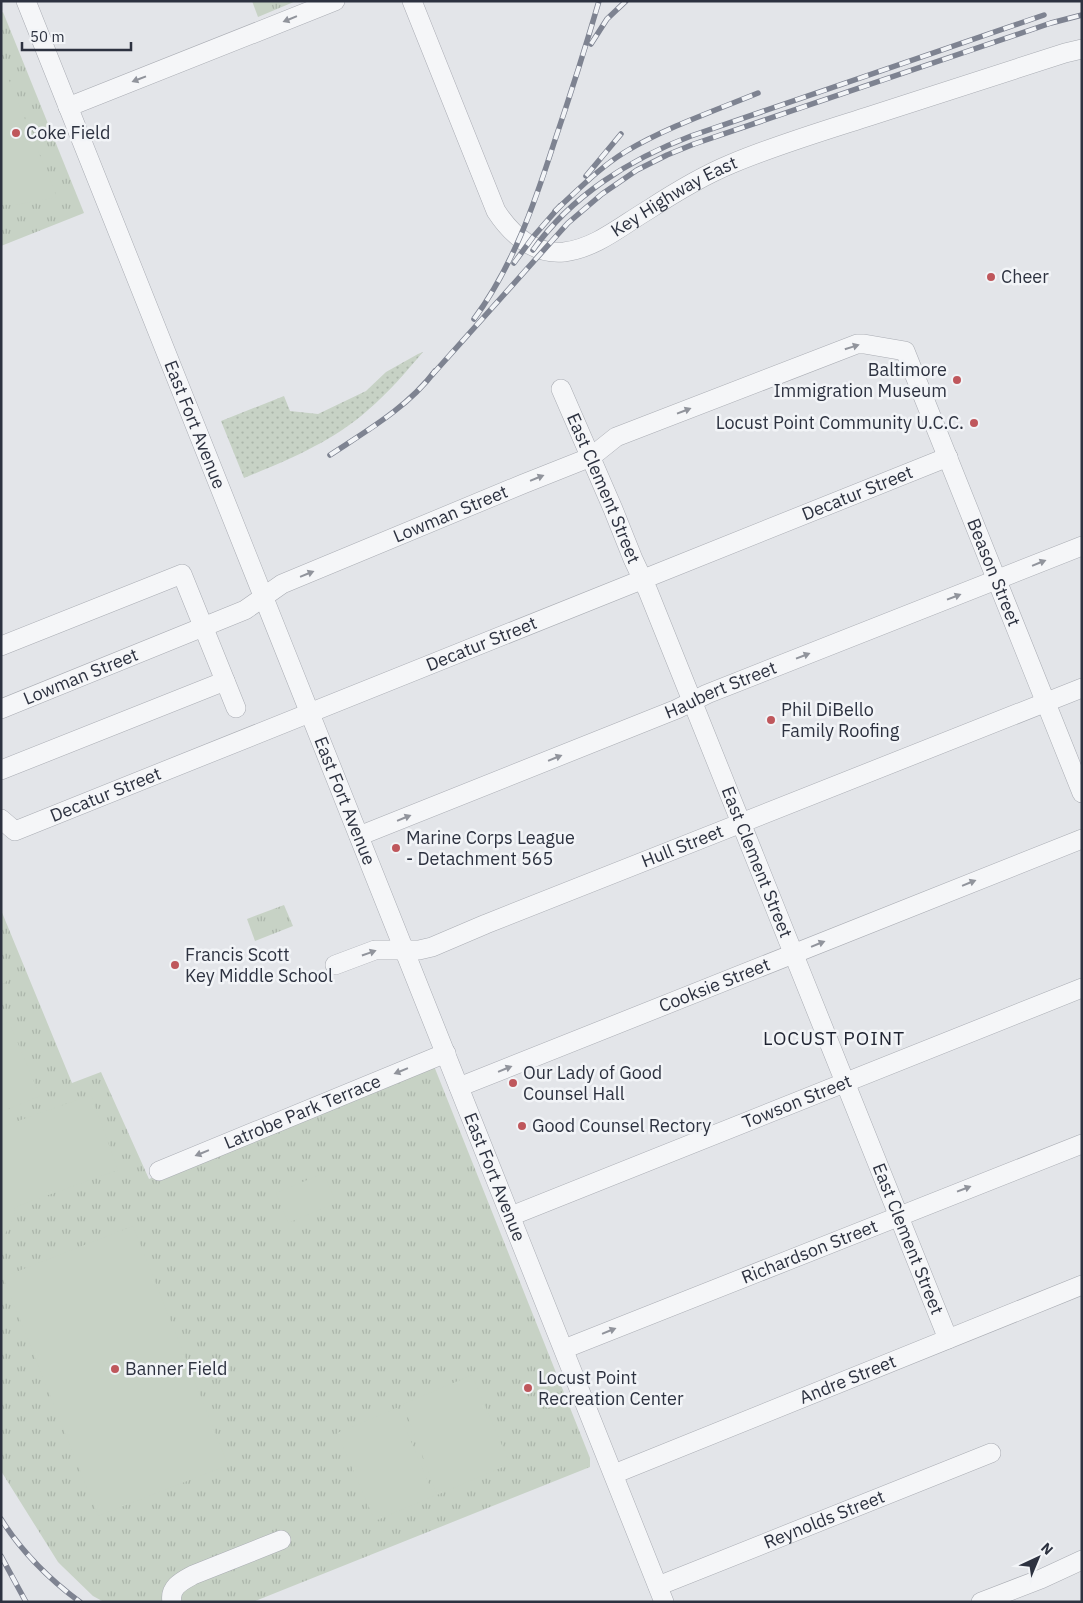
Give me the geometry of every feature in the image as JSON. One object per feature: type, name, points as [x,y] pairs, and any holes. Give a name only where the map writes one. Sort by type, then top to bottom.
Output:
[{"type":"street","name":"East Fort Avenue","points":[[26,1],[661,1594]]},
{"type":"street","points":[[68,108],[335,1]]},
{"type":"street","name":"Key Highway East","points":[[412,1],[496,211],[511,232],[520,239],[536,247],[554,252],[580,249],[603,239],[679,190],[729,164],[782,144],[1082,49]]},
{"type":"street","name":"Lowman Street","points":[[1,709],[245,610],[282,584],[591,457],[616,438],[857,344],[905,351]]},
{"type":"street","name":"Beason Street","points":[[905,351],[1082,793]]},
{"type":"street","name":"East Clement Street","points":[[561,389],[643,579],[948,1339]]},
{"type":"street","name":"Decatur Street","points":[[8,825],[310,713],[948,457]]},
{"type":"street","name":"Haubert Street","points":[[359,836],[1082,546]]},
{"type":"street","points":[[1,646],[182,574],[236,708]]},
{"type":"street","points":[[1,770],[225,681]]},
{"type":"street","name":"Hull Street","points":[[335,966],[375,950],[419,950],[432,947],[1082,688]]},
{"type":"street","name":"Cooksie Street","points":[[459,1087],[1082,838]]},
{"type":"street","name":"Towson Street","points":[[511,1216],[1082,988]]},
{"type":"street","name":"Latrobe Park Terrace","points":[[159,1171],[446,1053]]},
{"type":"street","name":"Richardson Street","points":[[564,1349],[1082,1144]]},
{"type":"street","name":"Andre Street","points":[[614,1474],[1082,1285]]},
{"type":"street","name":"Reynolds Street","points":[[661,1594],[990,1453]]},
{"type":"street","points":[[172,1602],[173,1590],[179,1583],[193,1575],[281,1540]]},
{"type":"street","points":[[981,1602],[1082,1560]]},
{"type":"green space","points":[[252,1],[296,1],[258,17]]},
{"type":"green space","points":[[3,12],[84,213],[1,246],[1,13]]},
{"type":"green space","name":"Coke Field","points":[[4,68],[57,197],[20,204],[1,205],[1,69]]},
{"type":"green space","points":[[423,352],[383,397],[355,421],[325,441],[244,478],[221,421],[284,396],[290,411],[318,414],[366,391],[386,372]]},
{"type":"green space","points":[[284,905],[293,926],[255,941],[247,919]]},
{"type":"green space","points":[[1,910],[72,1083],[101,1072],[149,1179],[434,1066],[590,1458],[590,1467],[253,1602],[104,1602],[93,1596],[58,1562],[1,1471]]},
{"type":"green space","points":[[1,956],[10,978],[1,986]]},
{"type":"green space","points":[[9,1022],[40,1096],[1,1112],[1,1025]]},
{"type":"green space","points":[[91,1095],[118,1170],[15,1207],[14,1217],[4,1236],[1,1237],[1,1127]]},
{"type":"green space","points":[[324,1173],[336,1203],[288,1223],[276,1193]]},
{"type":"green space","name":"Banner Field","points":[[133,1226],[228,1465],[98,1516],[3,1277]]},
{"type":"green space","points":[[472,1375],[510,1464],[437,1495],[403,1404]]},
{"type":"green space","points":[[397,1408],[434,1496],[375,1521],[337,1433]]},
{"type":"railway","points":[[474,319],[500,278],[530,212],[572,90],[599,1]]},
{"type":"railway","points":[[591,44],[607,19],[626,1]]},
{"type":"railway","points":[[533,250],[565,213],[603,181],[668,145],[1044,15]]},
{"type":"railway","points":[[432,375],[568,223],[602,194],[637,170],[694,144],[1051,23],[1082,15]]},
{"type":"railway","points":[[555,211],[597,172],[625,152],[674,127],[758,93]]},
{"type":"railway","points":[[586,176],[621,134]]},
{"type":"railway","points":[[514,263],[533,237],[560,206]]},
{"type":"railway","points":[[330,455],[400,407],[413,396],[435,371]]},
{"type":"railway","points":[[1,1519],[36,1564],[80,1602]]},
{"type":"railway","points":[[1,1556],[26,1602]]},
{"type":"place","name":"Coke Field","points":[[16,133]]},
{"type":"place","name":"Cheer","points":[[991,277]]},
{"type":"place","name":"Baltimore Immigration Museum","points":[[957,380]]},
{"type":"place","name":"Locust Point Community U.C.C.","points":[[974,423]]},
{"type":"place","name":"Phil DiBello Family Roofing","points":[[771,720]]},
{"type":"place","name":"Marine Corps League - Detachment 565","points":[[396,848]]},
{"type":"place","name":"Francis Scott Key Middle School","points":[[175,965]]},
{"type":"place","name":"Our Lady of Good Counsel Hall","points":[[513,1083]]},
{"type":"place","name":"Good Counsel Rectory","points":[[522,1126]]},
{"type":"place","name":"Banner Field","points":[[115,1369]]},
{"type":"place","name":"Locust Point Recreation Center","points":[[528,1388]]},
{"type":"district","name":"LOCUST POINT","points":[[834,1038]]}]
